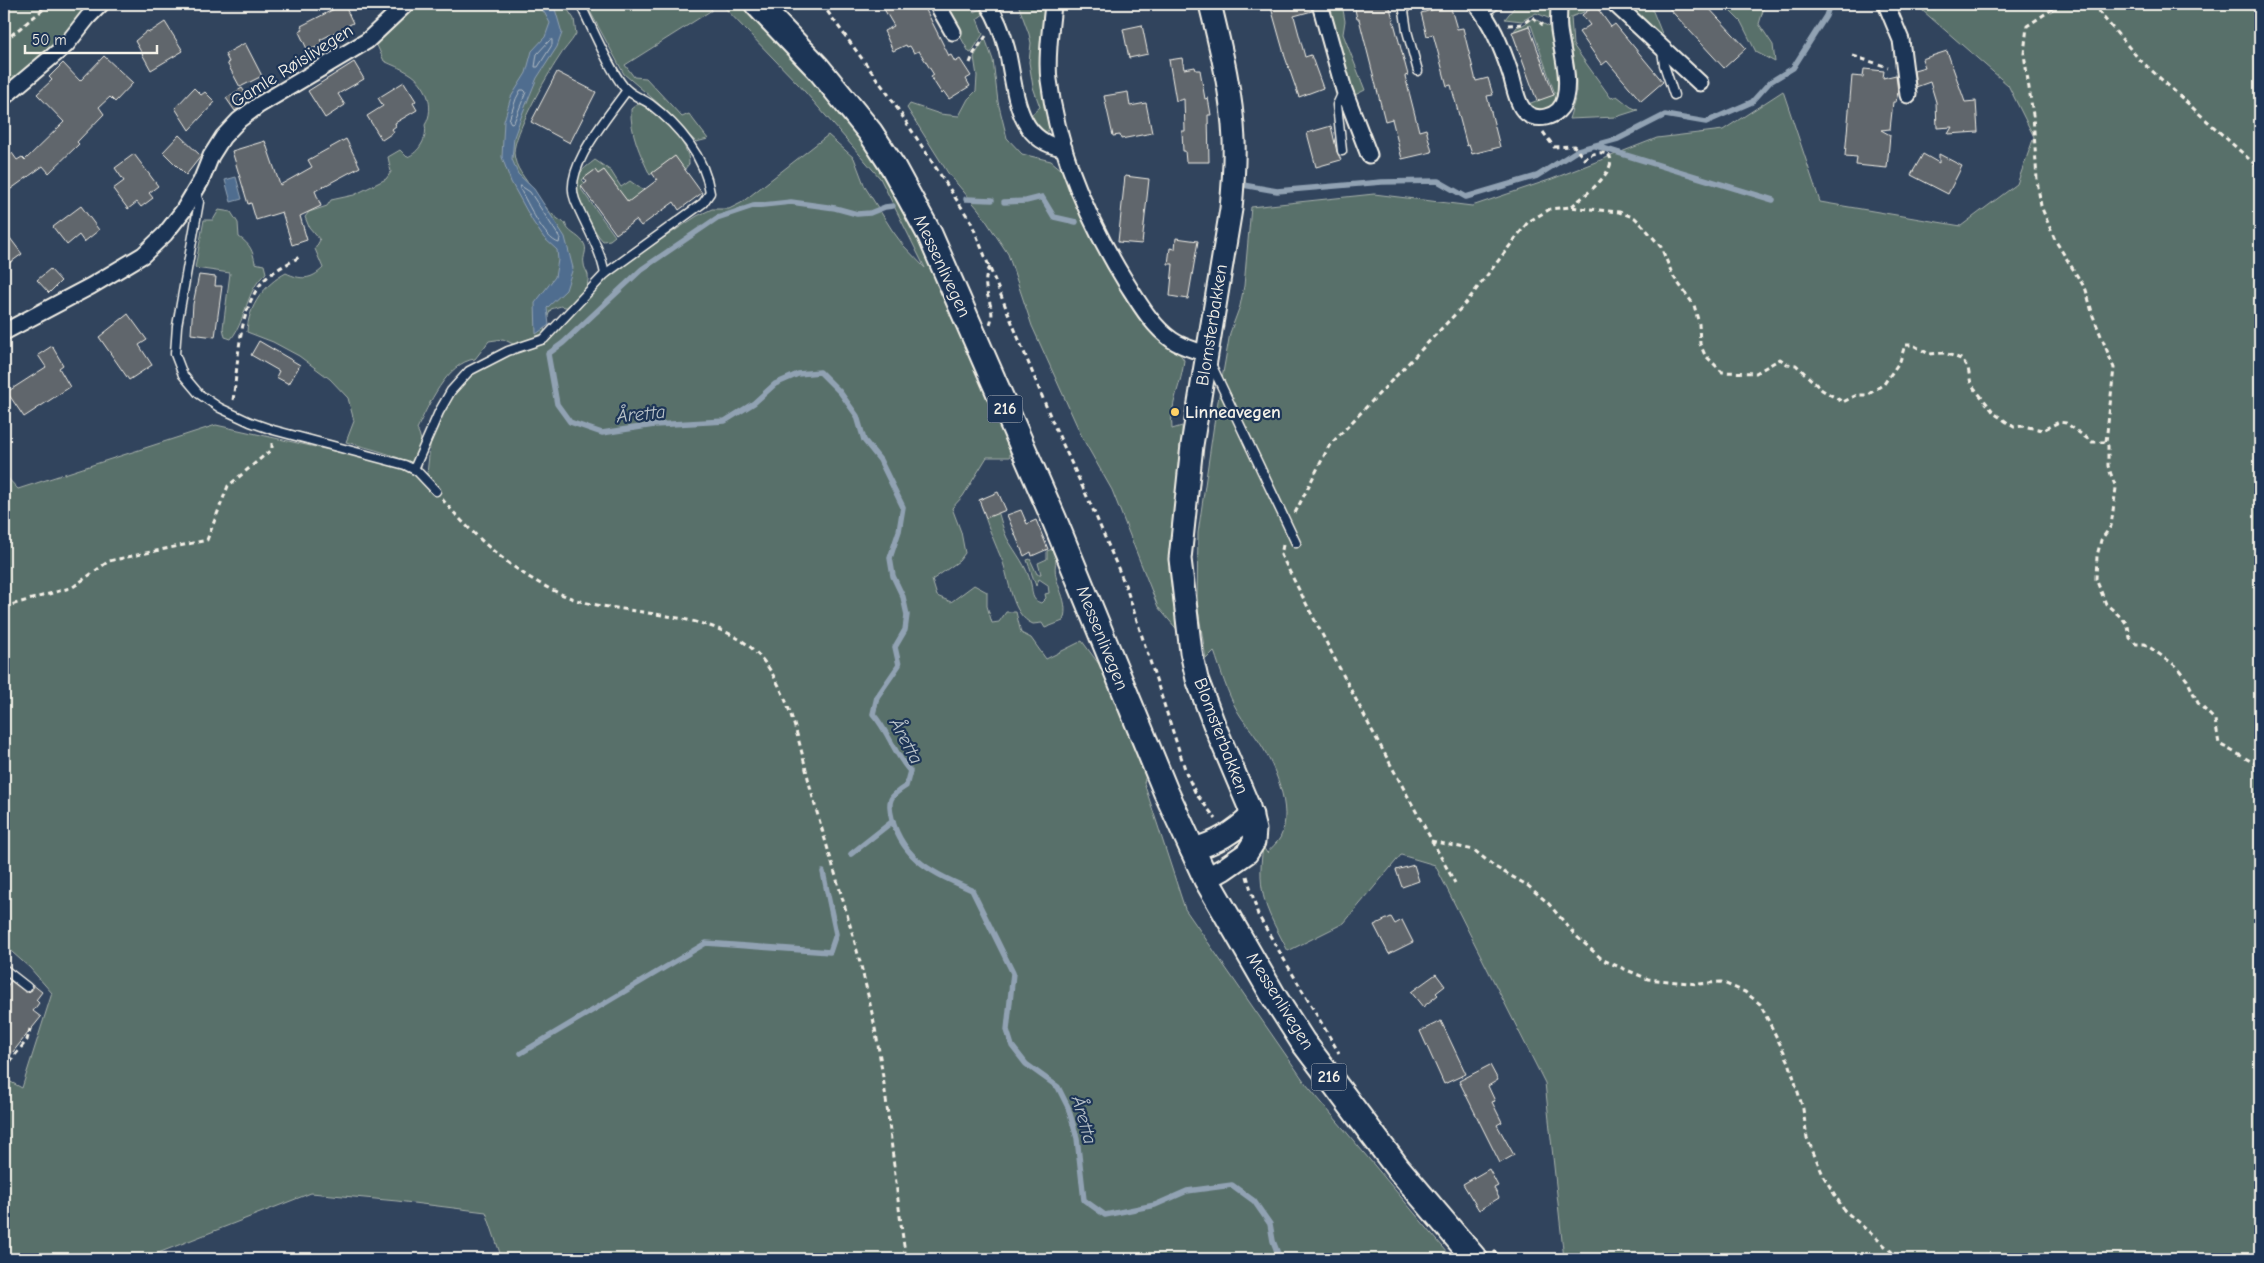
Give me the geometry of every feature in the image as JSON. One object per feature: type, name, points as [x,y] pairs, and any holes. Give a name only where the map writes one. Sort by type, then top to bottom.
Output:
[{"type":"main road","name":"Messenlivegen","points":[[757,4],[818,68],[864,125],[893,167],[930,235],[1054,519],[1191,850],[1273,995],[1303,1042],[1397,1166],[1482,1252]]},
{"type":"street","points":[[4,98],[66,45],[101,4]]},
{"type":"street","name":"Gamle Røislivegen","points":[[4,332],[91,286],[143,254],[165,234],[195,192],[211,156],[223,137],[239,120],[258,104],[367,41],[406,4]]},
{"type":"street","points":[[937,4],[953,32]]},
{"type":"street","points":[[988,4],[1001,31],[1014,91],[1026,125],[1034,135],[1048,145],[1064,148]]},
{"type":"street","points":[[1053,4],[1049,77],[1057,126],[1075,183],[1088,214],[1140,305],[1159,328],[1171,339],[1206,354]]},
{"type":"street","name":"Blomsterbakken","points":[[1206,879],[1224,869],[1247,852],[1254,842],[1255,830],[1252,815],[1214,724],[1198,679],[1191,652],[1180,559],[1181,530],[1206,354],[1230,209],[1234,148],[1231,106],[1225,65],[1210,4]]},
{"type":"street","points":[[1320,4],[1344,90],[1369,155]]},
{"type":"street","points":[[1480,8],[1505,57],[1521,107],[1528,115],[1541,118],[1554,116],[1562,108],[1565,99],[1566,74],[1559,28],[1559,4]]},
{"type":"street","points":[[1614,4],[1700,83]]},
{"type":"street","points":[[1886,4],[1901,40],[1908,96]]},
{"type":"street","name":"Blomsterbakken","points":[[1191,850],[1212,844],[1226,837],[1252,815]]},
{"type":"lane","points":[[414,469],[439,412],[451,391],[469,372],[508,351],[544,339],[605,274],[703,203],[710,193],[708,176],[696,154],[664,115],[627,90],[614,70],[580,4]]},
{"type":"lane","points":[[1403,4],[1407,31],[1418,71]]},
{"type":"lane","points":[[1480,8],[1498,4]]},
{"type":"lane","points":[[1662,49],[1664,65],[1674,95]]},
{"type":"lane","points":[[605,274],[597,245],[574,198],[572,179],[579,160],[627,90]]},
{"type":"lane","points":[[1342,151],[1337,105],[1344,90]]},
{"type":"lane","points":[[195,192],[199,202],[181,295],[175,354],[183,375],[198,394],[232,414],[273,430],[414,469],[436,491]]},
{"type":"lane","points":[[1206,354],[1296,543]]},
{"type":"lane","points":[[4,969],[27,987]]},
{"type":"path","points":[[4,40],[50,4]]},
{"type":"path","points":[[822,4],[888,94],[971,222],[1053,423],[1126,586],[1187,775],[1196,794],[1221,826]]},
{"type":"path","points":[[2060,4],[2028,26],[2024,54],[2033,115],[2037,180],[2041,206],[2055,240],[2086,290],[2093,316],[2114,368],[2106,442],[2108,446],[2110,476],[2116,488],[2111,526],[2101,540],[2097,556],[2096,579],[2106,604],[2128,626],[2130,638],[2136,644],[2144,644],[2176,666],[2187,680],[2198,703],[2215,720],[2219,744],[2239,753],[2260,766]]},
{"type":"path","points":[[2092,4],[2139,60],[2260,169]]},
{"type":"path","points":[[1518,24],[1523,24],[1532,17],[1549,30],[1559,28]]},
{"type":"path","points":[[970,63],[983,38],[989,33],[1001,31]]},
{"type":"path","points":[[1853,56],[1870,61]]},
{"type":"path","points":[[1541,118],[1544,133],[1554,146],[1574,146],[1584,159],[1591,154],[1601,151],[1610,158],[1609,168],[1603,177],[1570,207]]},
{"type":"path","points":[[1455,883],[1431,841],[1281,554],[1288,527],[1310,480],[1329,446],[1465,304],[1528,222],[1550,209],[1570,207],[1619,212],[1635,218],[1666,255],[1673,276],[1694,305],[1699,324],[1700,344],[1705,355],[1722,372],[1756,373],[1780,358],[1787,364],[1796,364],[1822,390],[1844,402],[1858,395],[1867,395],[1884,384],[1900,360],[1905,345],[1913,345],[1929,354],[1945,353],[1961,359],[1968,368],[1971,384],[1995,414],[2014,428],[2023,426],[2043,430],[2059,422],[2066,423],[2092,442],[2106,442]]},
{"type":"path","points":[[232,414],[246,312],[254,294],[265,279],[299,257]]},
{"type":"path","points":[[973,334],[986,329],[992,322],[984,280],[990,267]]},
{"type":"path","points":[[4,607],[74,587],[109,561],[207,540],[228,486],[272,449],[273,430]]},
{"type":"path","points":[[436,491],[479,539],[523,573],[548,588],[573,599],[681,619],[722,630],[742,640],[762,659],[777,681],[787,704],[805,763],[868,996],[885,1093],[906,1259]]},
{"type":"path","points":[[1431,841],[1474,850],[1494,867],[1527,885],[1548,904],[1576,936],[1603,960],[1648,979],[1698,984],[1721,982],[1745,992],[1760,1004],[1790,1062],[1803,1109],[1807,1138],[1824,1177],[1844,1210],[1893,1253],[1904,1259]]},
{"type":"path","points":[[1246,874],[1258,915],[1343,1060]]},
{"type":"path","points":[[4,1069],[27,1040],[30,1029]]},
{"type":"path","points":[[1482,1252],[1502,1259]]},
{"type":"green space","points":[[4,4],[97,4],[63,35],[59,43],[4,93]]},
{"type":"green space","points":[[413,4],[564,4],[574,19],[576,34],[539,91],[519,132],[514,153],[521,173],[543,204],[555,217],[565,223],[568,229],[585,245],[584,265],[588,275],[583,293],[570,308],[561,306],[551,309],[545,323],[544,334],[515,345],[503,339],[489,341],[475,359],[465,362],[447,376],[417,429],[421,440],[420,460],[422,471],[414,465],[395,457],[346,442],[354,421],[348,398],[330,379],[299,356],[273,342],[247,332],[248,322],[254,305],[271,283],[286,273],[306,278],[323,268],[315,249],[320,240],[309,227],[305,217],[309,212],[327,206],[331,200],[354,195],[386,179],[391,172],[388,157],[400,150],[407,157],[422,144],[426,130],[425,125],[430,111],[428,96],[415,77],[384,61],[376,43]]},
{"type":"green space","points":[[586,4],[706,4],[712,10],[625,65],[634,77],[646,78],[682,117],[689,114],[708,139],[696,142],[659,104],[624,74]]},
{"type":"green space","points":[[721,4],[745,4],[763,21],[859,133],[914,222],[1010,448],[1010,457],[987,457],[963,496],[952,508],[961,532],[965,553],[959,561],[932,580],[937,596],[951,602],[974,585],[987,592],[987,606],[992,623],[999,622],[1006,612],[1016,612],[1021,633],[1031,638],[1046,659],[1082,641],[1107,675],[1146,775],[1144,783],[1185,909],[1306,1084],[1453,1259],[502,1259],[486,1212],[311,1193],[143,1259],[4,1259],[4,1143],[7,1134],[4,1131],[4,1080],[22,1088],[52,993],[30,968],[4,945],[4,511],[9,507],[4,501],[4,474],[18,489],[216,425],[365,458],[427,474],[431,437],[463,382],[474,373],[497,360],[550,339],[595,289],[632,259],[697,216],[712,209],[729,209],[741,203],[828,135],[854,158],[865,187],[892,230],[903,245],[925,268],[880,178],[799,85]]},
{"type":"green space","points":[[942,4],[968,4],[974,12],[983,7],[985,13],[977,19],[983,34],[971,53],[969,52]]},
{"type":"green space","points":[[1018,4],[1047,4],[1051,126],[1046,133],[1039,131],[1030,116],[1040,107],[1033,87],[1029,62],[1031,43]]},
{"type":"green space","points":[[1326,4],[1342,4],[1345,21],[1343,34],[1365,90],[1351,97]]},
{"type":"green space","points":[[1517,4],[1553,4],[1553,20],[1536,13],[1522,21],[1505,19]]},
{"type":"green space","points":[[1565,4],[1580,4],[1584,12],[1571,17],[1573,45],[1611,98],[1617,96],[1638,110],[1616,117],[1569,119],[1576,96],[1576,81]]},
{"type":"green space","points":[[1625,4],[1650,4],[1665,41],[1628,7]]},
{"type":"green space","points":[[1723,4],[1765,4],[1759,24],[1773,45],[1775,62],[1756,52],[1741,22]]},
{"type":"green space","points":[[1915,4],[2260,4],[2260,1259],[1564,1259],[1545,1083],[1435,865],[1401,855],[1344,923],[1288,951],[1265,902],[1261,877],[1263,847],[1267,853],[1280,838],[1284,827],[1285,814],[1280,786],[1263,747],[1240,715],[1231,697],[1214,651],[1206,659],[1197,603],[1198,533],[1230,333],[1240,306],[1244,286],[1251,207],[1374,194],[1472,206],[1552,179],[1657,138],[1723,130],[1783,91],[1820,202],[1961,226],[2017,184],[2034,137],[2008,85]]},
{"type":"green space","points":[[1533,18],[1553,29],[1562,79],[1560,97],[1547,111],[1536,110],[1528,104],[1555,94],[1531,25],[1514,31],[1517,27]]},
{"type":"green space","points":[[985,38],[993,60],[998,102],[1007,138],[1022,154],[1051,161],[1062,170],[1077,203],[1184,360],[1172,411],[1172,429],[1182,426],[1183,464],[1170,553],[1173,602],[1180,633],[1158,607],[1112,490],[1083,439],[1032,326],[1008,254],[979,210],[948,173],[907,108],[910,104],[940,114],[959,116],[968,99],[976,91],[977,76],[974,57]]},
{"type":"green space","points":[[641,104],[664,121],[679,138],[688,155],[689,164],[684,170],[674,157],[650,175],[639,151],[632,126],[631,109]]},
{"type":"green space","points":[[595,160],[611,171],[621,187],[630,181],[644,191],[627,203],[594,171],[582,180],[586,184],[581,189],[615,236],[610,240],[603,241],[584,210],[577,191],[576,182],[583,169]]},
{"type":"green space","points":[[219,210],[231,212],[238,223],[239,237],[250,248],[255,263],[264,265],[266,273],[254,288],[240,323],[231,339],[225,337],[223,328],[230,273],[195,268],[204,220],[213,220]]},
{"type":"green space","points":[[998,511],[1007,538],[1027,571],[1034,598],[1041,603],[1046,598],[1045,594],[1049,593],[1048,585],[1039,579],[1036,586],[1027,560],[1030,559],[1037,574],[1041,574],[1038,563],[1047,559],[1047,551],[1052,549],[1049,535],[1058,554],[1055,572],[1064,604],[1063,621],[1045,628],[1042,623],[1033,624],[1020,613],[1012,596],[1005,568],[985,517]]},
{"type":"water","points":[[534,4],[550,4],[555,9],[562,33],[557,47],[537,78],[523,112],[514,137],[512,159],[518,174],[534,189],[565,237],[573,268],[566,290],[547,308],[549,325],[536,334],[535,303],[555,277],[558,260],[557,250],[544,238],[533,222],[511,182],[502,157],[504,121],[511,97],[526,73],[532,51],[545,37],[550,23],[544,12]]},
{"type":"water","points":[[236,177],[242,199],[231,202],[225,180]]},
{"type":"building","points":[[344,4],[353,23],[320,40],[323,44],[308,51],[299,32],[303,30],[301,26]]},
{"type":"building","points":[[881,4],[923,4],[949,56],[951,55],[955,62],[960,59],[971,76],[966,79],[970,86],[949,99],[944,92],[942,94],[931,77],[934,75],[919,51],[914,53],[910,46],[907,47],[906,45],[893,51],[884,31],[894,26]]},
{"type":"building","points":[[1270,4],[1311,4],[1312,11],[1294,16],[1305,57],[1311,55],[1323,88],[1299,97]]},
{"type":"building","points":[[1354,4],[1389,4],[1408,75],[1405,76],[1419,131],[1426,129],[1432,152],[1402,159],[1392,119],[1385,121]]},
{"type":"building","points":[[1665,4],[1705,4],[1746,48],[1724,68]]},
{"type":"building","points":[[1450,5],[1457,29],[1463,28],[1476,81],[1488,78],[1493,95],[1487,96],[1500,147],[1472,154],[1469,145],[1467,146],[1451,85],[1447,86],[1433,34],[1427,36],[1421,13]]},
{"type":"building","points":[[1595,5],[1611,27],[1615,24],[1663,82],[1641,101],[1607,61],[1602,65],[1579,32],[1590,25],[1582,15]]},
{"type":"building","points":[[165,22],[183,51],[151,70],[135,41],[147,31],[150,32]]},
{"type":"building","points":[[1142,25],[1148,54],[1129,58],[1123,29]]},
{"type":"building","points":[[1529,26],[1554,95],[1537,101],[1512,32]]},
{"type":"building","points":[[245,43],[262,76],[240,87],[227,63],[229,62],[225,54]]},
{"type":"building","points":[[1947,51],[1965,102],[1976,101],[1978,132],[1948,134],[1952,127],[1937,128],[1936,102],[1930,82],[1916,87],[1914,70],[1925,67],[1922,59]]},
{"type":"building","points":[[104,56],[133,83],[115,102],[110,97],[99,107],[104,114],[77,142],[79,144],[49,173],[43,166],[4,194],[4,159],[12,153],[17,160],[22,157],[25,160],[64,122],[37,94],[52,80],[49,77],[63,63],[80,81]]},
{"type":"building","points":[[1182,58],[1184,69],[1195,67],[1196,70],[1200,70],[1205,99],[1208,98],[1211,115],[1208,115],[1209,162],[1186,162],[1185,151],[1183,151],[1182,131],[1185,131],[1184,99],[1176,101],[1169,60]]},
{"type":"building","points":[[354,62],[364,79],[338,94],[345,105],[325,118],[308,91]]},
{"type":"building","points":[[1864,69],[1884,71],[1883,78],[1896,75],[1898,92],[1896,102],[1893,102],[1890,129],[1881,130],[1890,135],[1887,168],[1856,165],[1857,157],[1845,156],[1852,76],[1863,77]]},
{"type":"building","points":[[557,72],[596,92],[570,143],[531,122]]},
{"type":"building","points":[[404,82],[416,101],[413,103],[417,110],[395,123],[396,126],[392,129],[394,132],[382,140],[367,116],[383,106],[378,98]]},
{"type":"building","points":[[194,88],[201,95],[205,92],[215,102],[189,130],[175,108]]},
{"type":"building","points":[[242,88],[250,100],[235,111],[226,98]]},
{"type":"building","points":[[1128,92],[1130,106],[1146,103],[1152,133],[1121,139],[1120,135],[1113,136],[1104,96]]},
{"type":"building","points":[[1331,126],[1337,152],[1341,160],[1316,167],[1307,133]]},
{"type":"building","points":[[179,135],[201,156],[186,175],[163,152]]},
{"type":"building","points":[[346,139],[360,167],[315,191],[321,206],[300,216],[307,240],[292,245],[282,212],[256,220],[251,203],[248,204],[232,151],[265,141],[280,185],[312,167],[308,160]]},
{"type":"building","points":[[134,154],[158,186],[149,193],[153,198],[141,207],[137,202],[128,209],[113,189],[124,181],[115,168]]},
{"type":"building","points":[[1923,154],[1939,163],[1939,154],[1962,166],[1948,194],[1911,175]]},
{"type":"building","points":[[675,156],[702,193],[679,210],[674,202],[641,226],[636,220],[616,234],[581,186],[587,182],[584,178],[595,170],[598,174],[604,170],[628,202],[657,180],[652,173]]},
{"type":"building","points":[[1125,176],[1149,179],[1142,244],[1118,242]]},
{"type":"building","points":[[81,206],[99,230],[84,242],[79,235],[67,245],[53,227]]},
{"type":"building","points":[[4,230],[22,254],[4,267]]},
{"type":"building","points":[[1176,238],[1198,241],[1188,299],[1170,296],[1173,264],[1168,264],[1170,248],[1175,249]]},
{"type":"building","points":[[50,269],[61,281],[49,293],[37,280]]},
{"type":"building","points":[[199,275],[216,277],[215,286],[222,286],[215,337],[191,334],[193,304]]},
{"type":"building","points":[[128,314],[147,340],[139,345],[152,365],[129,380],[99,337]]},
{"type":"building","points":[[259,341],[300,365],[289,384],[276,377],[279,371],[251,355]]},
{"type":"building","points":[[52,346],[63,365],[59,368],[70,387],[24,417],[7,392],[46,367],[38,355]]},
{"type":"building","points":[[998,492],[1006,510],[986,518],[979,500]]},
{"type":"building","points":[[1021,510],[1027,524],[1036,520],[1048,549],[1032,556],[1031,552],[1024,556],[1007,515]]},
{"type":"building","points":[[1414,865],[1419,881],[1402,887],[1396,870]]},
{"type":"building","points":[[1391,917],[1395,924],[1402,920],[1413,942],[1389,954],[1374,925]]},
{"type":"building","points":[[1436,974],[1445,986],[1436,993],[1438,995],[1423,1007],[1411,992]]},
{"type":"building","points":[[11,981],[26,992],[32,990],[32,984],[42,992],[36,1000],[39,1003],[33,1011],[41,1017],[4,1063],[4,990]]},
{"type":"building","points":[[1441,1021],[1466,1074],[1444,1084],[1420,1031]]},
{"type":"building","points":[[1490,1065],[1498,1080],[1488,1086],[1495,1101],[1492,1102],[1502,1122],[1497,1125],[1514,1155],[1500,1163],[1459,1081]]},
{"type":"building","points":[[1489,1169],[1498,1186],[1494,1188],[1499,1198],[1479,1210],[1463,1184]]},
{"type":"waterway","points":[[1243,185],[1277,191],[1382,182],[1438,181],[1466,197],[1537,176],[1578,150],[1618,139],[1665,115],[1706,122],[1752,102],[1770,82],[1793,68],[1826,16],[1830,4]]},
{"type":"waterway","points":[[1596,146],[1773,200]]},
{"type":"waterway","points":[[1004,202],[1026,201],[1042,197],[1054,217],[1076,222]]},
{"type":"waterway","points":[[966,199],[992,200]]},
{"type":"waterway","name":"Åretta","points":[[893,206],[870,213],[857,214],[835,208],[791,202],[753,206],[717,218],[642,269],[563,343],[548,354],[557,404],[570,422],[602,433],[654,425],[725,421],[754,403],[775,384],[798,374],[820,372],[840,392],[857,416],[864,440],[880,460],[903,507],[899,531],[890,558],[893,576],[903,597],[907,615],[905,630],[895,647],[899,665],[877,697],[873,714],[910,771],[906,786],[893,796],[890,803],[892,819],[897,833],[904,846],[923,864],[934,872],[972,890],[1013,973],[1007,1030],[1012,1046],[1026,1064],[1058,1087],[1068,1107],[1077,1138],[1084,1200],[1105,1215],[1155,1205],[1187,1191],[1232,1185],[1254,1201],[1270,1224],[1273,1241],[1280,1259]]},
{"type":"waterway","points":[[851,854],[893,821]]},
{"type":"waterway","points":[[521,1053],[706,943],[830,952],[836,934],[823,872]]},
{"type":"place","name":"Linneavegen","points":[[1175,412]]}]
